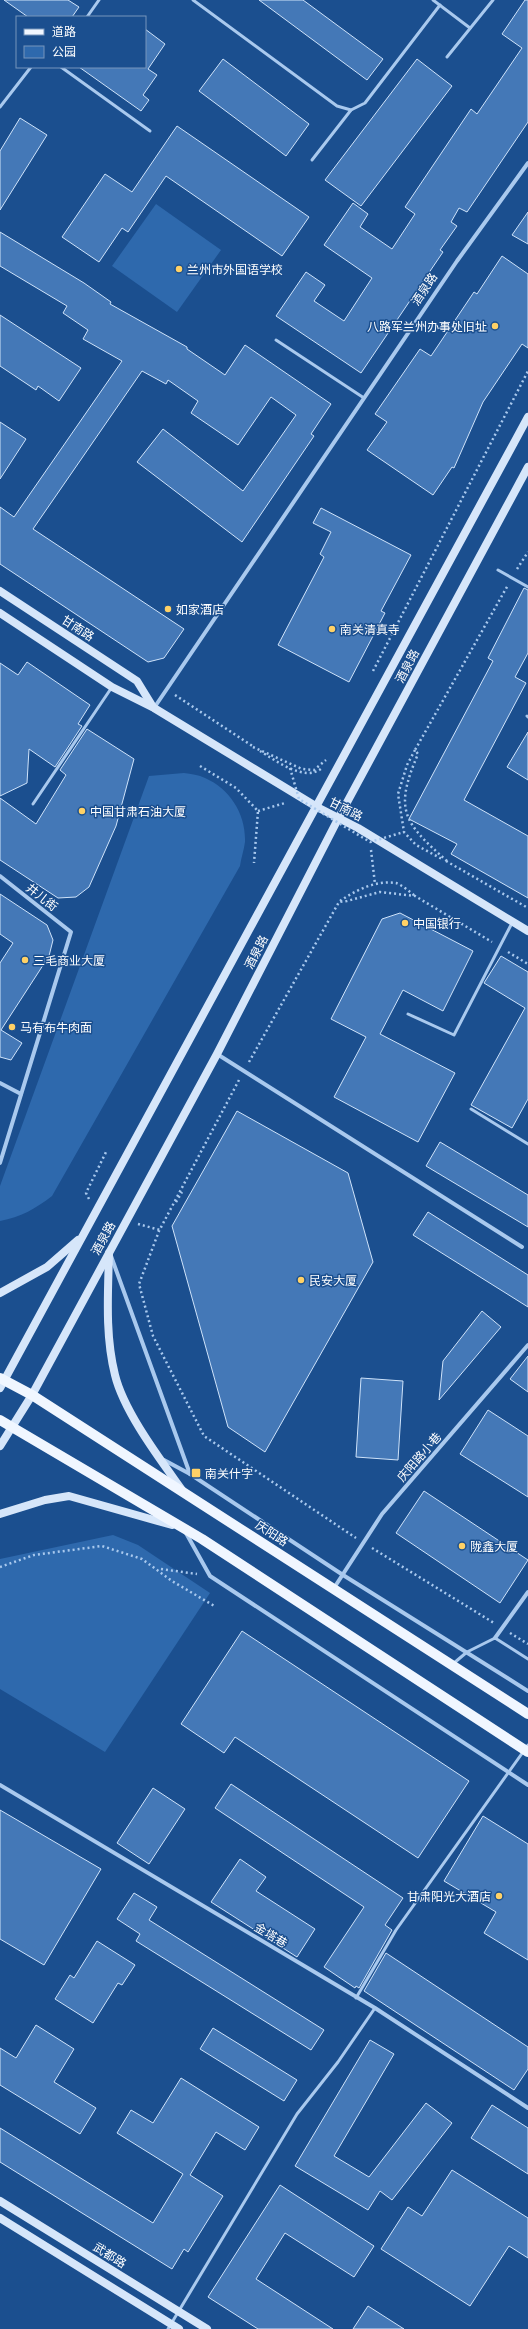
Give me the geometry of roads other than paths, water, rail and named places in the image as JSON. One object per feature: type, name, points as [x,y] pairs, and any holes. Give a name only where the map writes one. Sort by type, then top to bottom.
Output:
[{"type":"main road","name":"酒泉路","points":[[1,1382],[84,1234],[528,418]]},
{"type":"main road","name":"酒泉路","points":[[0,1446],[32,1395],[217,1054],[338,819],[528,467]]},
{"type":"main road","name":"甘南路","points":[[0,591],[136,681],[154,708]]},
{"type":"main road","name":"甘南路","points":[[0,613],[112,687],[154,708],[317,807],[358,828],[528,931]]},
{"type":"main road","points":[[0,1293],[47,1267],[84,1234]]},
{"type":"main road","points":[[109,1252],[108,1326],[109,1346],[115,1376],[132,1412],[160,1458],[184,1493]]},
{"type":"main road","name":"庆阳路","points":[[1,1382],[32,1395],[528,1714]]},
{"type":"main road","points":[[0,1420],[183,1528],[527,1749]]},
{"type":"main road","points":[[0,1514],[45,1500],[69,1496],[183,1528]]},
{"type":"main road","name":"武都路","points":[[0,2201],[207,2329]]},
{"type":"main road","points":[[0,2218],[170,2327],[179,2329]]},
{"type":"street","name":"酒泉路","points":[[154,708],[457,261],[528,164]]},
{"type":"street","name":"井儿街","points":[[0,876],[71,932],[21,1094]]},
{"type":"street","points":[[217,1054],[522,1247]]},
{"type":"street","points":[[0,1083],[21,1094],[0,1163]]},
{"type":"street","points":[[109,1252],[190,1474]]},
{"type":"street","name":"庆阳路小巷","points":[[334,1588],[382,1514],[528,1345]]},
{"type":"street","points":[[160,1458],[190,1474],[343,1575],[528,1691]]},
{"type":"street","points":[[183,1528],[210,1576],[528,1785]]},
{"type":"street","points":[[495,1638],[528,1592]]},
{"type":"street","name":"金塔巷","points":[[0,1785],[375,2008],[528,2108]]},
{"type":"lane","points":[[88,16],[98,0]]},
{"type":"lane","points":[[193,0],[337,106],[351,110]]},
{"type":"lane","points":[[432,0],[470,28]]},
{"type":"lane","points":[[447,57],[493,0]]},
{"type":"lane","points":[[312,160],[351,110],[365,103],[440,6]]},
{"type":"lane","points":[[0,106],[30,68]]},
{"type":"lane","points":[[62,68],[150,131]]},
{"type":"lane","points":[[276,340],[364,398]]},
{"type":"lane","points":[[498,570],[528,587]]},
{"type":"lane","points":[[33,804],[112,687]]},
{"type":"lane","points":[[408,1014],[454,1035],[512,922]]},
{"type":"lane","points":[[471,1109],[528,1144]]},
{"type":"lane","points":[[452,1665],[466,1652],[495,1638],[528,1659]]},
{"type":"lane","points":[[356,1998],[396,1930],[508,1772],[527,1749]]},
{"type":"lane","points":[[170,2327],[297,2114],[338,2062],[375,2008]]},
{"type":"place","name":"兰州市外国语学校","points":[[179,269]]},
{"type":"place","name":"八路军兰州办事处旧址","points":[[495,326]]},
{"type":"place","name":"如家酒店","points":[[168,609]]},
{"type":"place","name":"南关清真寺","points":[[332,629]]},
{"type":"place","name":"中国甘肃石油大厦","points":[[82,811]]},
{"type":"place","name":"中国银行","points":[[405,923]]},
{"type":"place","name":"三毛商业大厦","points":[[25,960]]},
{"type":"place","name":"马有布牛肉面","points":[[12,1027]]},
{"type":"place","name":"民安大厦","points":[[301,1280]]},
{"type":"place","name":"南关什字","points":[[196,1473]]},
{"type":"place","name":"陇鑫大厦","points":[[462,1546]]},
{"type":"place","name":"甘肃阳光大酒店","points":[[499,1896]]}]
